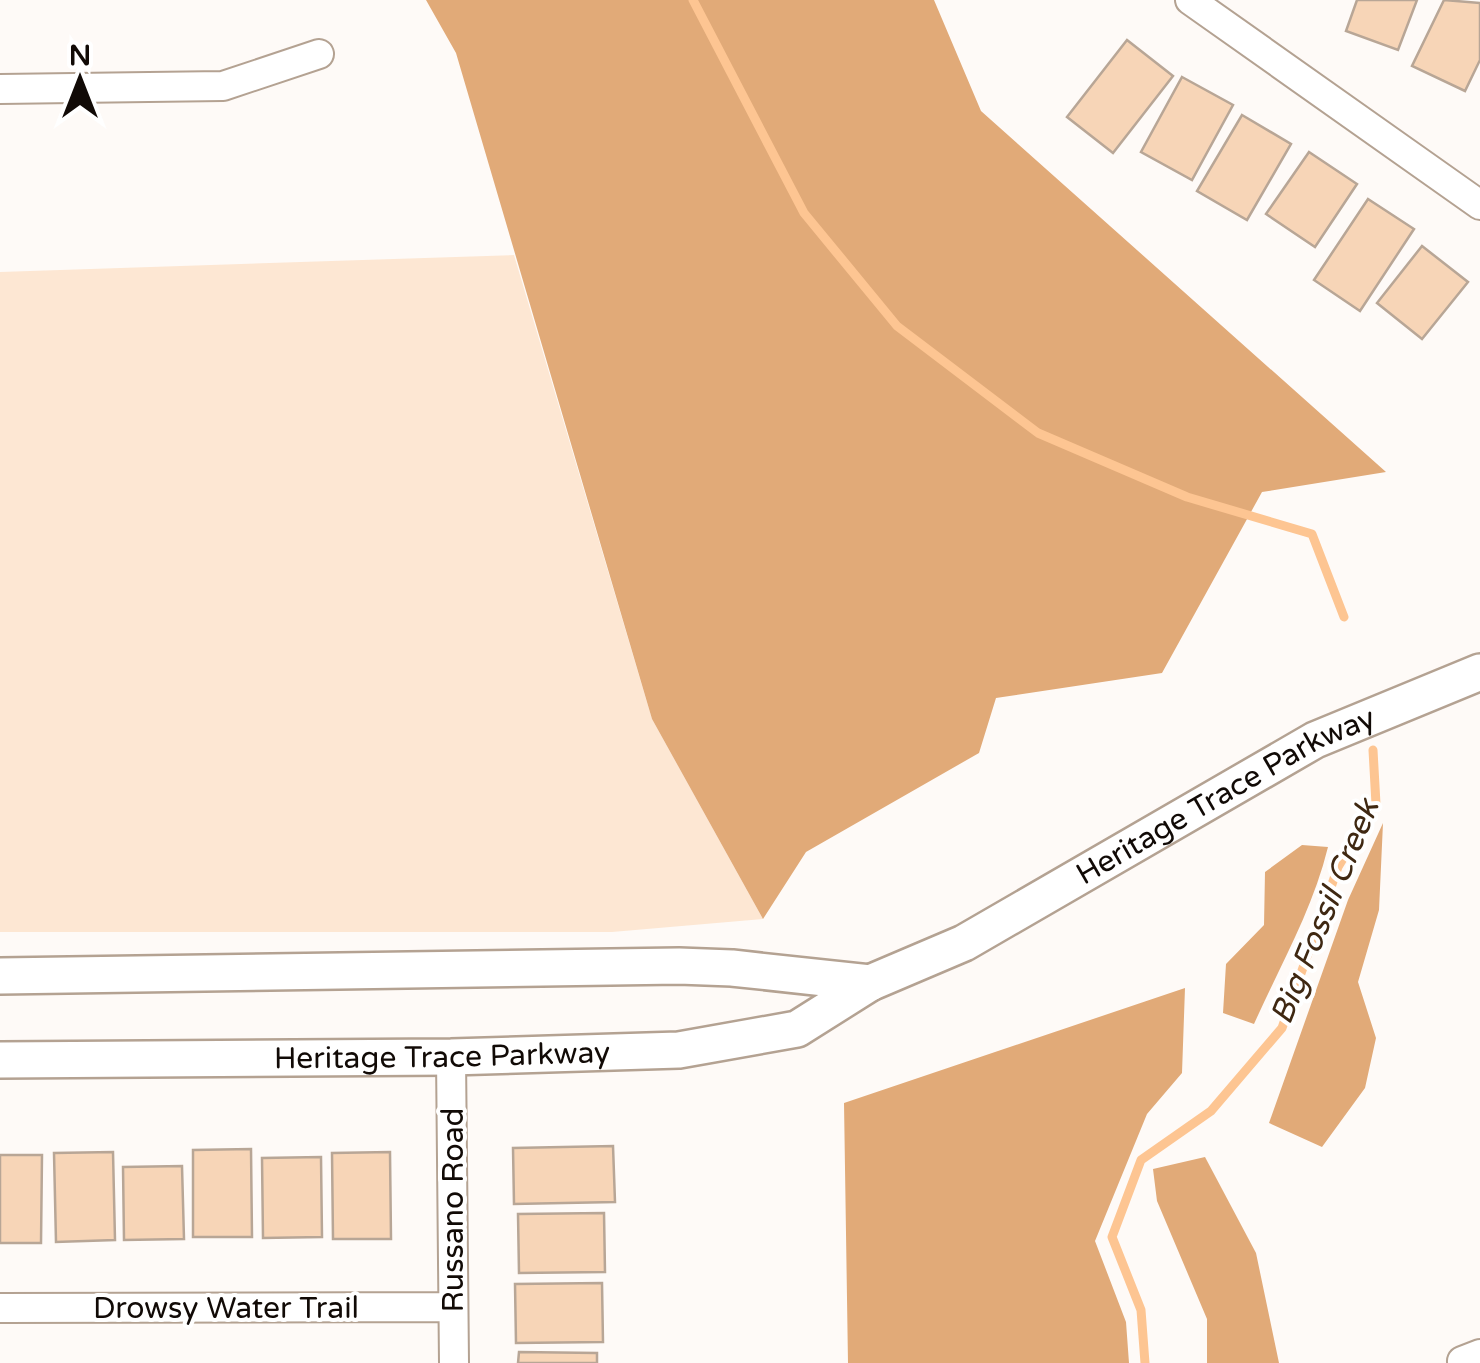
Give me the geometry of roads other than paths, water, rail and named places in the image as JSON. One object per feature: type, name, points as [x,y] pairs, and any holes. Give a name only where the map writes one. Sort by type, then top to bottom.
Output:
[{"type":"street","points":[[1190,0],[1480,204]]},
{"type":"street","points":[[0,89],[223,86],[319,54]]},
{"type":"street","name":"Heritage Trace Parkway","points":[[0,1060],[679,1050],[797,1029],[870,984],[964,943],[1315,740],[1480,672]]},
{"type":"street","points":[[0,976],[678,966],[732,968],[870,984]]},
{"type":"street","name":"Russano Road","points":[[451,1056],[454,1363]]},
{"type":"street","name":"Drowsy Water Trail","points":[[0,1308],[453,1307]]},
{"type":"waterway","name":"Big Fossil Creek","points":[[693,0],[804,213],[897,326],[1038,433],[1187,497],[1312,534],[1344,617]]},
{"type":"waterway","name":"Big Fossil Creek","points":[[1145,1363],[1141,1310],[1112,1237],[1141,1160],[1211,1111],[1282,1028],[1338,867],[1376,804],[1373,750]]}]
